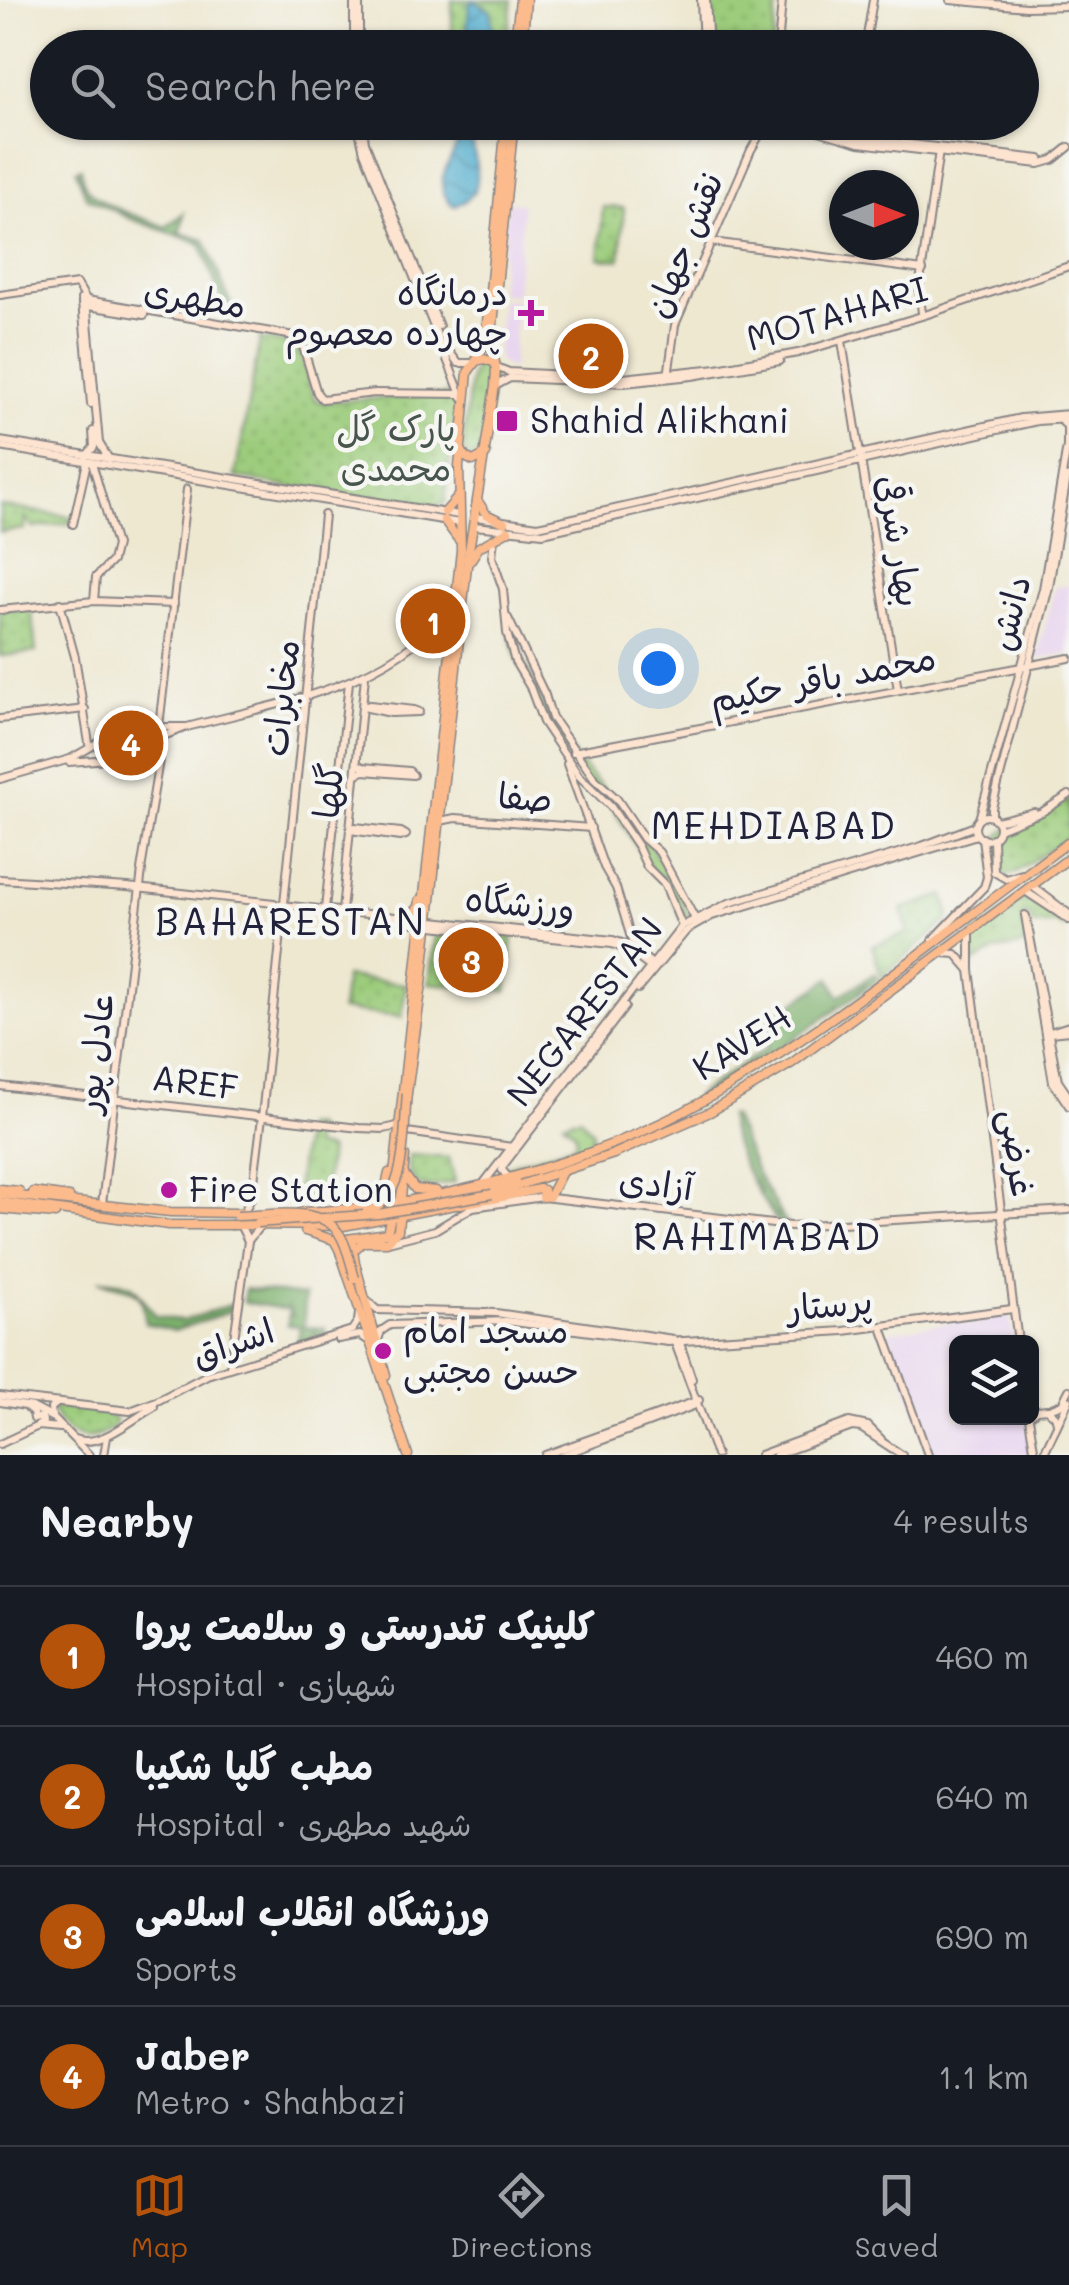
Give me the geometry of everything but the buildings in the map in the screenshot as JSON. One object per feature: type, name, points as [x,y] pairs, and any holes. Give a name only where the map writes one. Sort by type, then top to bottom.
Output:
[{"type":"main road","points":[[356,0],[357,30]]},
{"type":"main road","points":[[522,30],[523,0]]},
{"type":"main road","points":[[704,0],[705,30]]},
{"type":"main road","points":[[780,30],[782,0]]},
{"type":"main road","points":[[868,30],[873,0]]},
{"type":"main road","points":[[950,0],[1026,7],[1069,6]]},
{"type":"main road","points":[[975,0],[1026,4],[1044,0]]},
{"type":"main road","points":[[362,140],[456,380],[456,393],[465,407]]},
{"type":"main road","points":[[364,140],[452,359],[463,373],[456,380]]},
{"type":"main road","points":[[470,549],[460,519],[460,447],[473,362],[484,343],[504,140]]},
{"type":"main road","points":[[352,1251],[362,1242],[387,1242],[398,1230],[426,922],[468,564],[496,386],[491,344],[513,140]]},
{"type":"main road","name":"نقش جهان","points":[[668,376],[675,325],[755,140]]},
{"type":"main road","points":[[868,140],[1044,164],[1069,143]]},
{"type":"main road","points":[[924,315],[922,276],[941,151]]},
{"type":"main road","points":[[712,242],[909,270],[922,276]]},
{"type":"main road","name":"MOTAHARI","points":[[496,386],[510,378],[596,384],[798,358],[1069,266]]},
{"type":"main road","points":[[0,294],[74,284],[84,302],[97,448],[110,460]]},
{"type":"main road","name":"مطهری","points":[[84,302],[300,339],[316,393],[322,399],[375,393],[456,393]]},
{"type":"main road","points":[[922,303],[939,310]]},
{"type":"main road","points":[[914,318],[922,303]]},
{"type":"main road","name":"بهار شرقی","points":[[842,341],[898,690]]},
{"type":"main road","points":[[458,363],[484,359],[495,365]]},
{"type":"main road","name":"MOTAHARI","points":[[495,365],[509,372],[608,379],[668,376]]},
{"type":"main road","points":[[860,458],[870,452],[1038,415],[1069,416]]},
{"type":"main road","points":[[0,444],[445,516],[492,529],[543,532],[847,460],[1069,416]]},
{"type":"main road","name":"دانش","points":[[1026,667],[1043,589],[1068,432],[1060,419]]},
{"type":"main road","points":[[950,441],[946,438],[961,432]]},
{"type":"main road","points":[[930,445],[938,437]]},
{"type":"main road","points":[[847,460],[858,444],[870,452]]},
{"type":"main road","points":[[460,447],[465,457],[474,461],[487,452]]},
{"type":"main road","points":[[74,524],[88,460],[97,448]]},
{"type":"main road","points":[[88,460],[110,460],[180,478],[336,504],[419,512]]},
{"type":"main road","points":[[88,460],[116,545],[112,561],[96,577],[94,600]]},
{"type":"main road","points":[[847,460],[862,472]]},
{"type":"main road","name":"دانش","points":[[924,950],[984,886],[987,877],[979,830],[1050,587],[1069,462]]},
{"type":"main road","points":[[180,478],[187,489]]},
{"type":"main road","points":[[159,736],[187,489],[195,480]]},
{"type":"main road","points":[[445,516],[458,497]]},
{"type":"main road","points":[[315,500],[324,515],[336,504]]},
{"type":"main road","points":[[478,503],[486,514],[507,527]]},
{"type":"main road","name":"مخابرات","points":[[252,1197],[324,515]]},
{"type":"main road","points":[[445,516],[470,549],[488,550],[492,556],[504,589],[507,633],[515,662],[530,687],[543,722],[570,755],[616,799],[644,839],[659,852],[690,916],[695,918]]},
{"type":"main road","points":[[366,1206],[384,1196],[396,1134],[418,950],[426,922],[456,598],[470,549],[492,529],[507,527]]},
{"type":"main road","points":[[492,529],[492,556]]},
{"type":"main road","points":[[0,779],[72,761],[87,761],[186,727],[349,682],[415,644],[456,598]]},
{"type":"main road","points":[[0,610],[94,600],[174,604]]},
{"type":"main road","points":[[60,603],[89,743]]},
{"type":"main road","points":[[434,626],[446,626],[452,648]]},
{"type":"main road","name":"محمد باقر حکیم","points":[[570,755],[1069,658]]},
{"type":"main road","name":"گلها","points":[[342,911],[364,676]]},
{"type":"main road","name":"گلها","points":[[325,910],[349,682]]},
{"type":"main road","points":[[363,708],[370,705],[392,710]]},
{"type":"main road","points":[[0,719],[85,709]]},
{"type":"main road","points":[[0,779],[70,759],[98,743],[159,736]]},
{"type":"main road","name":"عادل پور","points":[[97,1204],[115,1098],[159,736]]},
{"type":"main road","points":[[83,751],[88,754],[87,761]]},
{"type":"main road","name":"دانش","points":[[996,822],[1004,752]]},
{"type":"main road","points":[[570,755],[586,784],[611,807],[638,847],[646,867],[665,885],[682,926]]},
{"type":"main road","points":[[570,755],[591,828],[616,888],[635,951]]},
{"type":"main road","points":[[356,775],[364,771],[413,775],[409,771],[363,768],[357,764]]},
{"type":"main road","points":[[586,784],[594,778]]},
{"type":"main road","points":[[979,830],[1049,808],[1069,795]]},
{"type":"main road","points":[[442,808],[455,818]]},
{"type":"main road","points":[[335,815],[352,816]]},
{"type":"main road","name":"صفا","points":[[440,821],[455,818],[591,828]]},
{"type":"main road","points":[[996,822],[992,862],[998,878],[1028,872]]},
{"type":"main road","points":[[350,830],[394,834]]},
{"type":"main road","points":[[979,830],[993,838]]},
{"type":"main road","name":"NEGARESTAN","points":[[501,1173],[512,1146],[682,926],[734,905],[979,830]]},
{"type":"main road","name":"KAVEH","points":[[400,1211],[420,1199],[484,1184],[501,1173],[526,1171],[653,1126],[703,1101],[784,1052],[1069,842]]},
{"type":"main road","points":[[409,920],[419,907],[423,870],[430,858]]},
{"type":"main road","name":"KAVEH","points":[[328,1219],[414,1209],[492,1194],[644,1142],[710,1112],[792,1062],[1032,891],[1069,858]]},
{"type":"main road","points":[[0,879],[127,887],[426,922]]},
{"type":"main road","points":[[328,886],[333,896],[344,894]]},
{"type":"main road","points":[[1032,891],[1069,917]]},
{"type":"main road","name":"NEGARESTAN","points":[[652,967],[686,931],[734,905]]},
{"type":"main road","points":[[409,920],[418,950]]},
{"type":"main road","name":"ورزشگاه","points":[[426,922],[616,940],[652,967]]},
{"type":"main road","name":"ورزشگاه","points":[[426,922],[612,944],[652,967]]},
{"type":"main road","points":[[616,940],[626,938],[628,928]]},
{"type":"main road","name":"غرضی","points":[[970,932],[970,970],[1017,1335]]},
{"type":"main road","points":[[1031,947],[1053,1082],[1069,1106]]},
{"type":"main road","points":[[942,953],[956,954],[970,970]]},
{"type":"main road","points":[[1046,1033],[1069,1029]]},
{"type":"main road","points":[[1046,1033],[1058,1081],[1069,1097]]},
{"type":"main road","name":"NEGARESTAN","points":[[484,1184],[501,1173],[584,1056]]},
{"type":"main road","points":[[258,1225],[328,1219],[374,1210],[393,1192],[398,1181],[412,1057]]},
{"type":"main road","name":"AREF","points":[[0,1086],[384,1129],[396,1134]]},
{"type":"main road","points":[[406,1132],[512,1146]]},
{"type":"main road","points":[[340,1249],[347,1239],[383,1235],[400,1211],[396,1134]]},
{"type":"main road","points":[[395,1156],[400,1168],[405,1150]]},
{"type":"main road","points":[[404,1169],[405,1179],[415,1190],[459,1190]]},
{"type":"main road","points":[[451,1208],[447,1204],[451,1199],[519,1179],[526,1171]]},
{"type":"main road","points":[[238,1220],[261,1213],[366,1206],[400,1211],[451,1208],[539,1189],[546,1197],[562,1172]]},
{"type":"main road","points":[[484,1201],[534,1186],[562,1172]]},
{"type":"main road","points":[[0,1192],[58,1194],[97,1204],[211,1213],[258,1225],[323,1234],[334,1240],[362,1303],[411,1455]]},
{"type":"main road","points":[[238,1220],[249,1208],[252,1197]]},
{"type":"main road","points":[[252,1197],[261,1213]]},
{"type":"main road","name":"آزادی","points":[[387,1242],[437,1229],[473,1207],[546,1197],[790,1226],[1069,1210]]},
{"type":"main road","points":[[290,1228],[372,1222],[420,1199]]},
{"type":"main road","points":[[0,1206],[169,1224],[314,1215],[327,1220],[344,1241],[390,1390]]},
{"type":"main road","points":[[366,1206],[375,1212],[372,1222]]},
{"type":"main road","points":[[238,1220],[248,1241]]},
{"type":"main road","points":[[233,1367],[248,1241],[258,1225]]},
{"type":"main road","points":[[398,1230],[409,1238]]},
{"type":"main road","points":[[347,1239],[352,1243],[362,1303],[352,1333],[374,1342],[411,1455]]},
{"type":"main road","points":[[1010,1294],[995,1311],[1014,1320]]},
{"type":"main road","name":"پرستار","points":[[362,1303],[377,1310],[496,1313],[677,1340]]},
{"type":"main road","name":"پرستار","points":[[394,1326],[506,1321],[668,1342],[844,1331],[1012,1309]]},
{"type":"main road","points":[[374,1342],[381,1331],[394,1326],[389,1318],[395,1310]]},
{"type":"main road","points":[[883,1330],[928,1455]]},
{"type":"main road","name":"اشراق","points":[[0,1399],[108,1410],[141,1408],[196,1380],[352,1333]]},
{"type":"main road","name":"اشراق","points":[[114,1431],[220,1375],[352,1333]]},
{"type":"main road","points":[[677,1340],[718,1455]]},
{"type":"main road","points":[[1039,1412],[1062,1404],[1069,1390]]},
{"type":"main road","points":[[0,1399],[38,1409],[66,1430],[89,1455],[96,1446],[104,1452],[114,1431],[118,1419],[108,1410]]},
{"type":"main road","points":[[1043,1455],[1069,1400]]},
{"type":"main road","points":[[546,1455],[698,1402]]},
{"type":"main road","points":[[55,1421],[50,1411],[59,1404]]},
{"type":"main road","points":[[24,1405],[31,1410],[36,1423]]},
{"type":"main road","points":[[122,1410],[121,1418],[126,1422]]},
{"type":"main road","points":[[1047,1410],[1055,1416],[1056,1424]]},
{"type":"main road","points":[[563,1455],[657,1417]]},
{"type":"main road","points":[[776,1455],[850,1422],[860,1423],[902,1455]]},
{"type":"main road","points":[[0,1442],[36,1423],[66,1430]]},
{"type":"main road","points":[[1032,1425],[1035,1455]]},
{"type":"main road","points":[[75,1439],[88,1442],[114,1431]]},
{"type":"main road","points":[[760,1455],[826,1434]]},
{"type":"main road","points":[[1033,1439],[1038,1442],[1050,1438]]},
{"type":"shaded area","points":[[508,202],[523,203],[516,294],[499,293]]},
{"type":"shaded area","points":[[501,299],[516,300],[512,369],[500,362],[497,353]]},
{"type":"shaded area","points":[[1069,585],[1069,653],[1037,659],[1055,587]]},
{"type":"shaded area","points":[[1005,1316],[1010,1319],[1013,1335],[949,1335],[949,1425],[1027,1425],[1032,1455],[932,1455],[888,1332],[962,1321],[964,1325]]},
{"type":"green space","points":[[452,0],[512,0],[509,30],[452,30]]},
{"type":"green space","points":[[710,0],[777,0],[774,30],[711,30]]},
{"type":"green space","points":[[81,168],[90,192],[121,210],[166,227],[184,213],[181,232],[177,232],[205,240],[239,325],[230,324],[201,244],[131,219],[86,197],[76,170]]},
{"type":"green space","points":[[603,207],[624,208],[620,260],[599,258]]},
{"type":"green space","name":"پارک گل محمدی","points":[[260,339],[298,345],[314,398],[320,402],[451,394],[457,404],[445,503],[430,506],[376,502],[235,477]]},
{"type":"green space","points":[[481,363],[490,366],[493,377],[484,450],[476,458],[467,456],[463,447],[471,374]]},
{"type":"green space","points":[[0,506],[72,517],[71,523],[33,528],[25,517],[25,529],[0,532]]},
{"type":"green space","points":[[31,607],[36,652],[0,656],[0,610]]},
{"type":"green space","points":[[509,629],[563,739],[627,813],[666,871],[690,918],[683,923],[667,883],[651,870],[611,805],[579,774],[551,732],[516,657]]},
{"type":"green space","points":[[1069,798],[1069,837],[1013,874],[1003,875],[994,858],[996,840],[1006,829],[1029,823]]},
{"type":"green space","points":[[1028,894],[1068,924],[1033,925],[1028,914],[1023,914],[1025,945],[995,951],[972,964],[974,934]]},
{"type":"green space","points":[[944,895],[950,916],[947,921],[882,977],[872,946],[908,933],[902,909]]},
{"type":"green space","points":[[436,929],[513,937],[507,991],[429,983]]},
{"type":"green space","points":[[875,973],[878,980],[761,1062],[697,1098],[696,1095],[767,1048],[769,1035],[765,1023],[830,978],[839,997]]},
{"type":"green space","points":[[345,977],[406,984],[402,1017],[341,1010]]},
{"type":"green space","points":[[728,1116],[733,1117],[757,1174],[786,1224],[778,1223],[747,1172]]},
{"type":"green space","points":[[580,1117],[593,1132],[593,1146],[506,1173],[504,1167],[576,1144],[575,1132],[563,1122]]},
{"type":"green space","points":[[304,1126],[315,1127],[313,1146],[329,1150],[324,1194],[295,1199]]},
{"type":"green space","points":[[409,1155],[449,1158],[455,1182],[429,1187],[416,1184],[409,1173]]},
{"type":"green space","points":[[99,1280],[134,1288],[156,1316],[183,1321],[236,1303],[235,1310],[174,1331],[145,1323],[137,1294]]},
{"type":"green space","points":[[245,1289],[305,1296],[304,1327],[325,1328],[325,1335],[298,1344],[300,1327],[288,1325],[289,1310],[243,1302]]},
{"type":"green space","points":[[56,1407],[103,1412],[115,1418],[115,1426],[97,1436],[80,1436],[64,1428],[52,1410]]},
{"type":"water","points":[[473,0],[491,11],[493,30],[467,30],[469,5]]},
{"type":"water","points":[[459,140],[472,140],[477,179],[472,195],[454,206],[442,186]]},
{"type":"place","name":"درمانگاه چهارده معصوم","points":[[531,313]]},
{"type":"place","name":"مطب گلپا شکیبا","points":[[591,356]]},
{"type":"place","name":"Shahid Alikhani","points":[[507,421]]},
{"type":"place","name":"کلینیک تندرستی و سلامت پروا","points":[[433,621]]},
{"type":"place","name":"Jaber","points":[[131,743]]},
{"type":"place","name":"ورزشگاه انقلاب اسلامی","points":[[471,960]]},
{"type":"place","name":"Fire Station","points":[[169,1190]]},
{"type":"place","name":"مسجد امام حسن مجتبی","points":[[383,1351]]},
{"type":"district","name":"MEHDIABAD","points":[[774,826]]},
{"type":"district","name":"BAHARESTAN","points":[[291,922]]},
{"type":"district","name":"RAHIMABAD","points":[[758,1237]]}]
